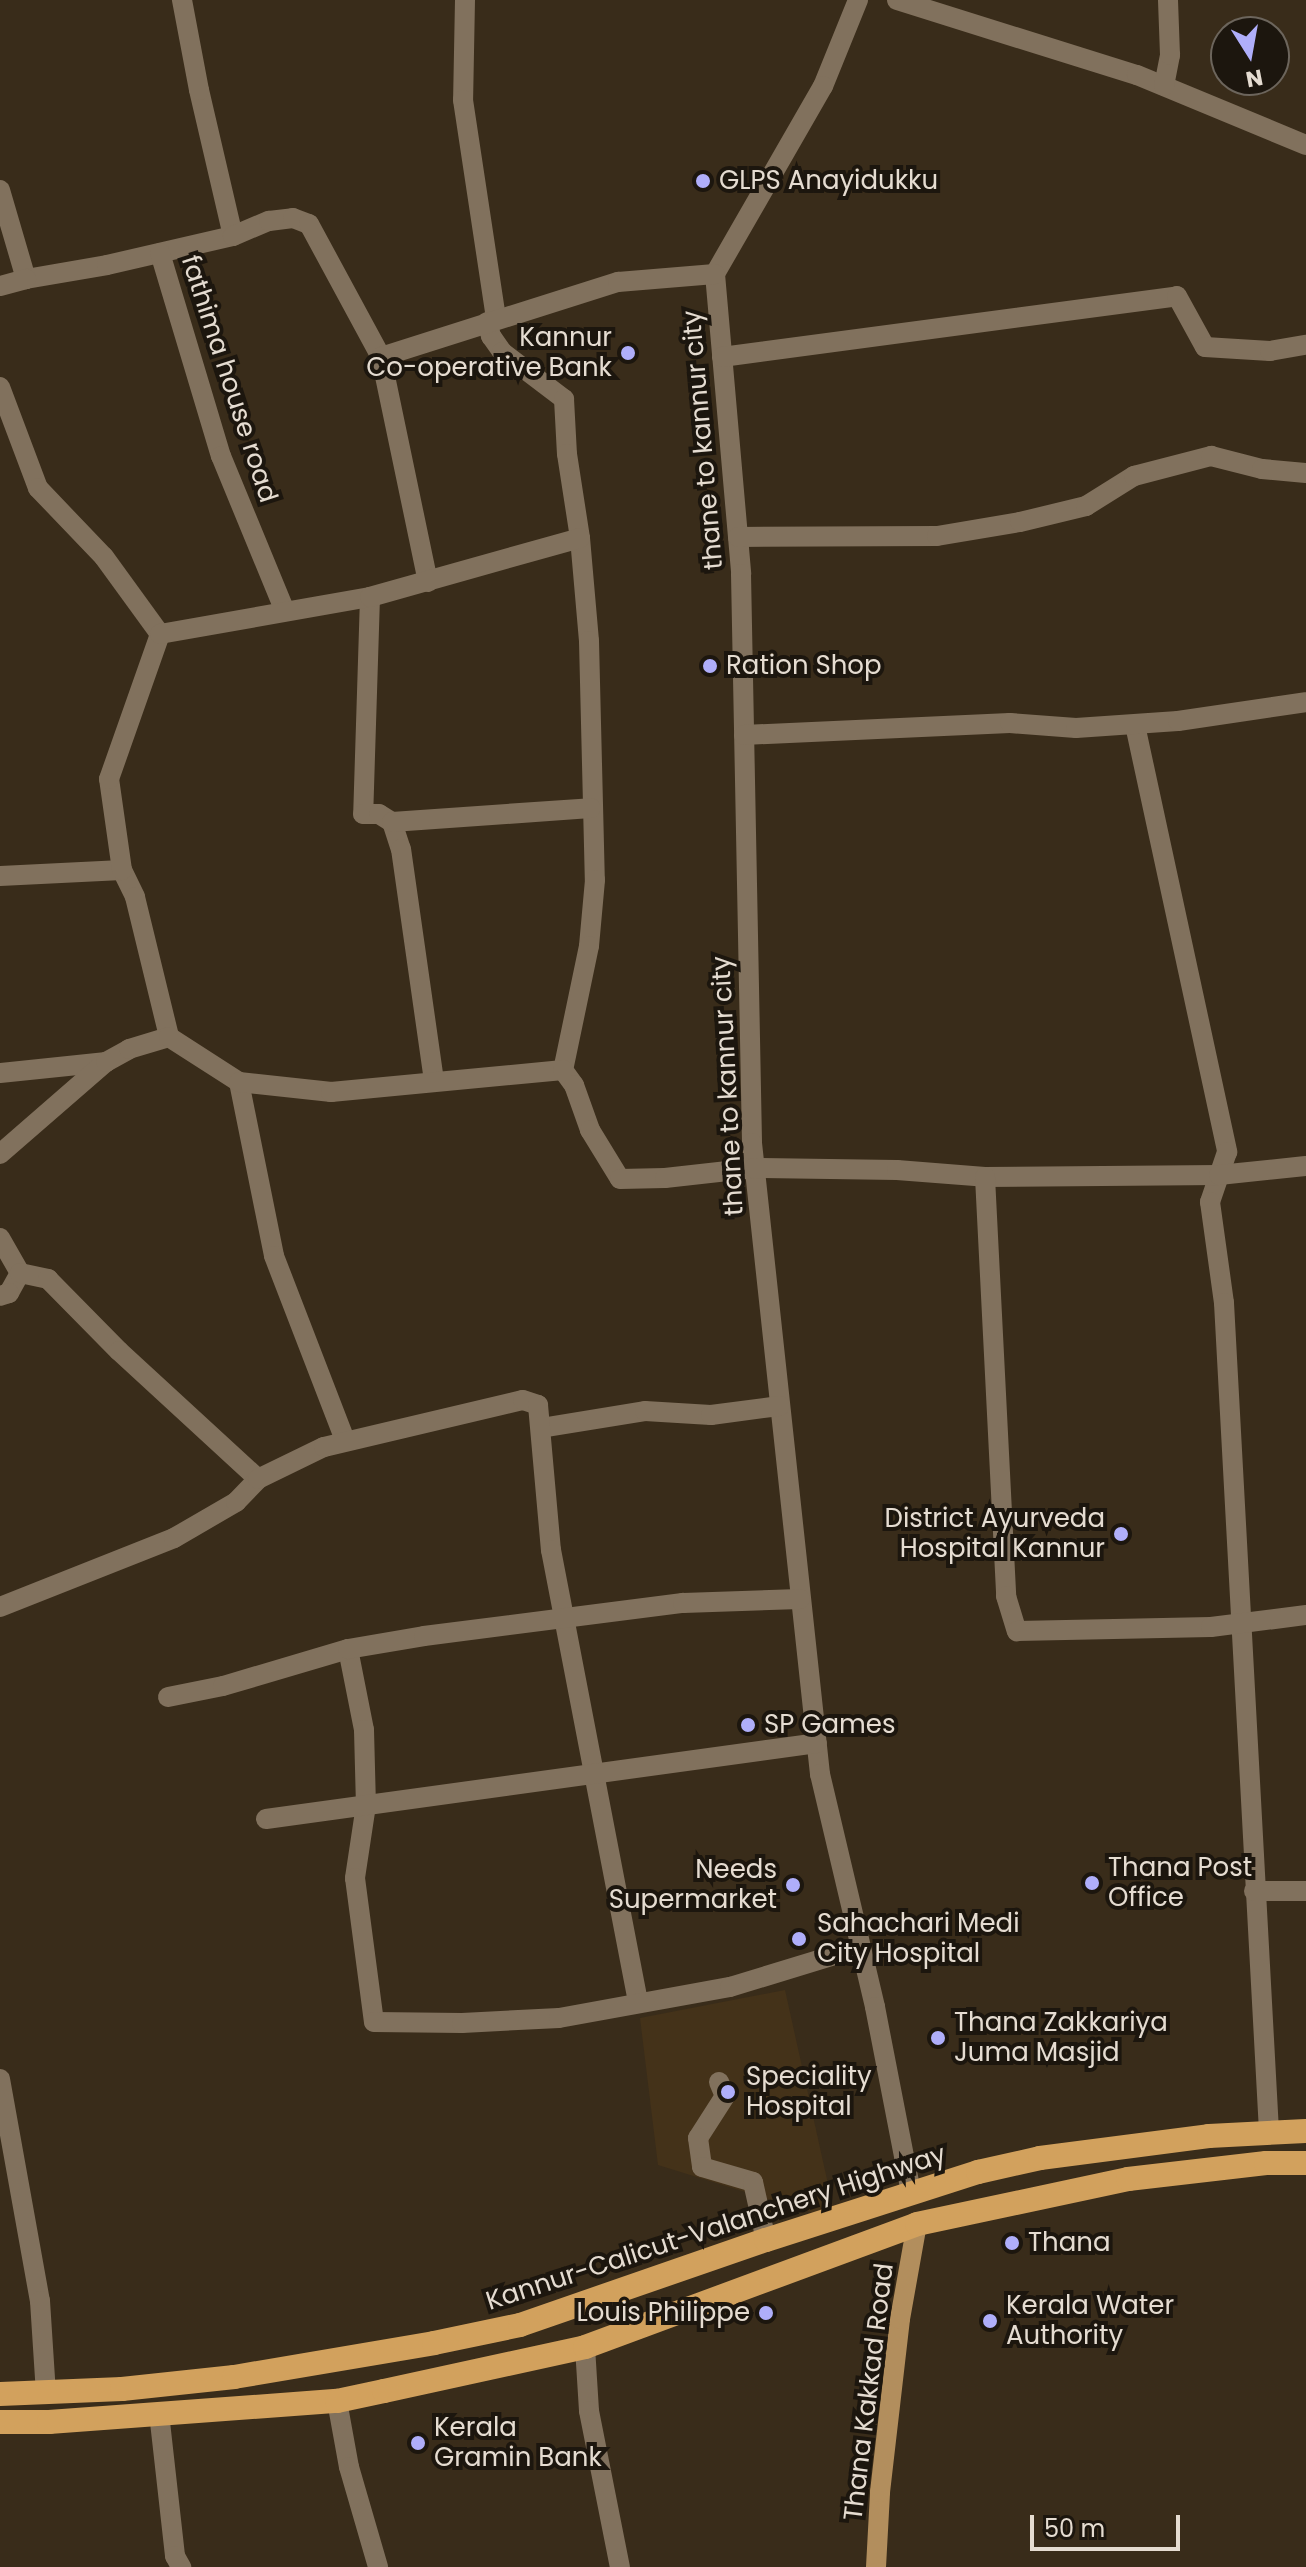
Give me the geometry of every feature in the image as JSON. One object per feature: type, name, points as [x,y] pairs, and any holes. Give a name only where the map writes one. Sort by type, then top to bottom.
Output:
[{"type":"highway","name":"Kannur-Calicut-Valanchery Highway","points":[[0,2394],[122,2389],[306,2368],[520,2325],[766,2240],[978,2172],[1040,2158],[1269,2132],[1306,2131]]},
{"type":"highway","points":[[0,2422],[49,2422],[337,2401],[585,2347],[917,2224],[1128,2179],[1266,2163],[1306,2163]]},
{"type":"highway","points":[[911,2193],[917,2224]]},
{"type":"highway","points":[[46,2394],[49,2422]]},
{"type":"main road","name":"Thana Kakkad Road","points":[[876,2567],[880,2492],[900,2319],[917,2224]]},
{"type":"street","points":[[182,0],[233,236]]},
{"type":"street","points":[[465,0],[463,100],[492,320],[491,336],[502,352],[564,399],[567,454],[580,538],[589,641],[595,880],[589,946],[563,1070],[574,1085],[590,1130],[620,1179],[665,1178],[754,1168],[897,1170],[985,1177],[1219,1175],[1306,1166]]},
{"type":"street","name":"thane to kannur city","points":[[858,0],[823,86],[715,274],[738,537],[754,1168],[820,1774],[861,1947],[911,2193]]},
{"type":"street","points":[[897,0],[970,20],[1164,86],[1306,145]]},
{"type":"street","points":[[1164,86],[1170,55],[1168,0]]},
{"type":"street","points":[[0,190],[26,279]]},
{"type":"street","points":[[0,286],[233,236],[269,221],[293,218],[309,224],[381,357],[428,582]]},
{"type":"street","name":"fathima house road","points":[[160,253],[221,456],[285,611]]},
{"type":"street","points":[[381,357],[618,282],[715,274]]},
{"type":"street","points":[[722,357],[1177,296],[1205,347],[1270,351],[1305,345]]},
{"type":"street","points":[[0,387],[38,488],[104,557],[160,634]]},
{"type":"street","points":[[738,537],[937,536],[1006,525],[1086,506],[1134,476],[1211,456],[1262,469],[1306,473]]},
{"type":"street","points":[[160,634],[370,597],[580,538]]},
{"type":"street","points":[[370,597],[363,814],[379,814],[392,822],[591,808]]},
{"type":"street","points":[[160,634],[109,779],[122,870],[135,897],[169,1037],[239,1082],[331,1092],[563,1070]]},
{"type":"street","points":[[744,735],[1010,723],[1076,728],[1135,725],[1306,702]]},
{"type":"street","points":[[1135,725],[1227,1152],[1210,1202],[1224,1303],[1269,2132]]},
{"type":"street","points":[[392,822],[401,849],[434,1081]]},
{"type":"street","points":[[0,876],[122,870]]},
{"type":"street","points":[[0,1154],[106,1062],[129,1049],[169,1037]]},
{"type":"street","points":[[0,1073],[106,1062]]},
{"type":"street","points":[[239,1082],[274,1256],[345,1440]]},
{"type":"street","points":[[985,1177],[1006,1596],[1017,1631],[1211,1627],[1306,1615]]},
{"type":"street","points":[[0,1238],[20,1273],[48,1279],[81,1314],[258,1479]]},
{"type":"street","points":[[0,1296],[9,1293],[20,1273]]},
{"type":"street","points":[[0,1607],[174,1538],[236,1502],[258,1479],[345,1440],[435,1423],[523,1400],[538,1405],[551,1550],[638,2003]]},
{"type":"street","points":[[541,1428],[645,1411],[711,1415],[779,1406]]},
{"type":"street","points":[[168,1697],[223,1686],[348,1649],[683,1603],[800,1599]]},
{"type":"street","points":[[348,1649],[364,1730],[366,1805],[355,1878],[374,2022],[462,2023],[559,2018],[730,1987],[861,1947]]},
{"type":"street","points":[[266,1819],[817,1743]]},
{"type":"street","points":[[1254,1891],[1306,1891]]},
{"type":"street","points":[[0,2079],[40,2301],[46,2394]]},
{"type":"street","points":[[719,2082],[725,2096],[698,2138],[702,2167],[753,2182],[766,2240]]},
{"type":"street","points":[[585,2347],[589,2411],[620,2567]]},
{"type":"street","points":[[337,2401],[349,2467],[378,2567]]},
{"type":"street","points":[[159,2413],[175,2556],[181,2567]]},
{"type":"shaded area","name":"Speciality Hospital","points":[[785,1990],[836,2220],[658,2165],[640,2018]]},
{"type":"place","name":"GLPS Anayidukku","points":[[703,181]]},
{"type":"place","name":"Kannur Co-operative Bank","points":[[628,353]]},
{"type":"place","name":"Ration Shop","points":[[710,666]]},
{"type":"place","name":"District Ayurveda Hospital Kannur","points":[[1121,1534]]},
{"type":"place","name":"SP Games","points":[[748,1725]]},
{"type":"place","name":"Thana Post Office","points":[[1092,1883]]},
{"type":"place","name":"Needs Supermarket","points":[[793,1885]]},
{"type":"place","name":"Sahachari Medi City Hospital","points":[[799,1939]]},
{"type":"place","name":"Thana Zakkariya Juma Masjid","points":[[938,2038]]},
{"type":"place","name":"Speciality Hospital","points":[[728,2092]]},
{"type":"place","name":"Thana","points":[[1012,2243]]},
{"type":"place","name":"Louis Philippe","points":[[766,2313]]},
{"type":"place","name":"Kerala Water Authority","points":[[990,2321]]},
{"type":"place","name":"Kerala Gramin Bank","points":[[418,2443]]}]
